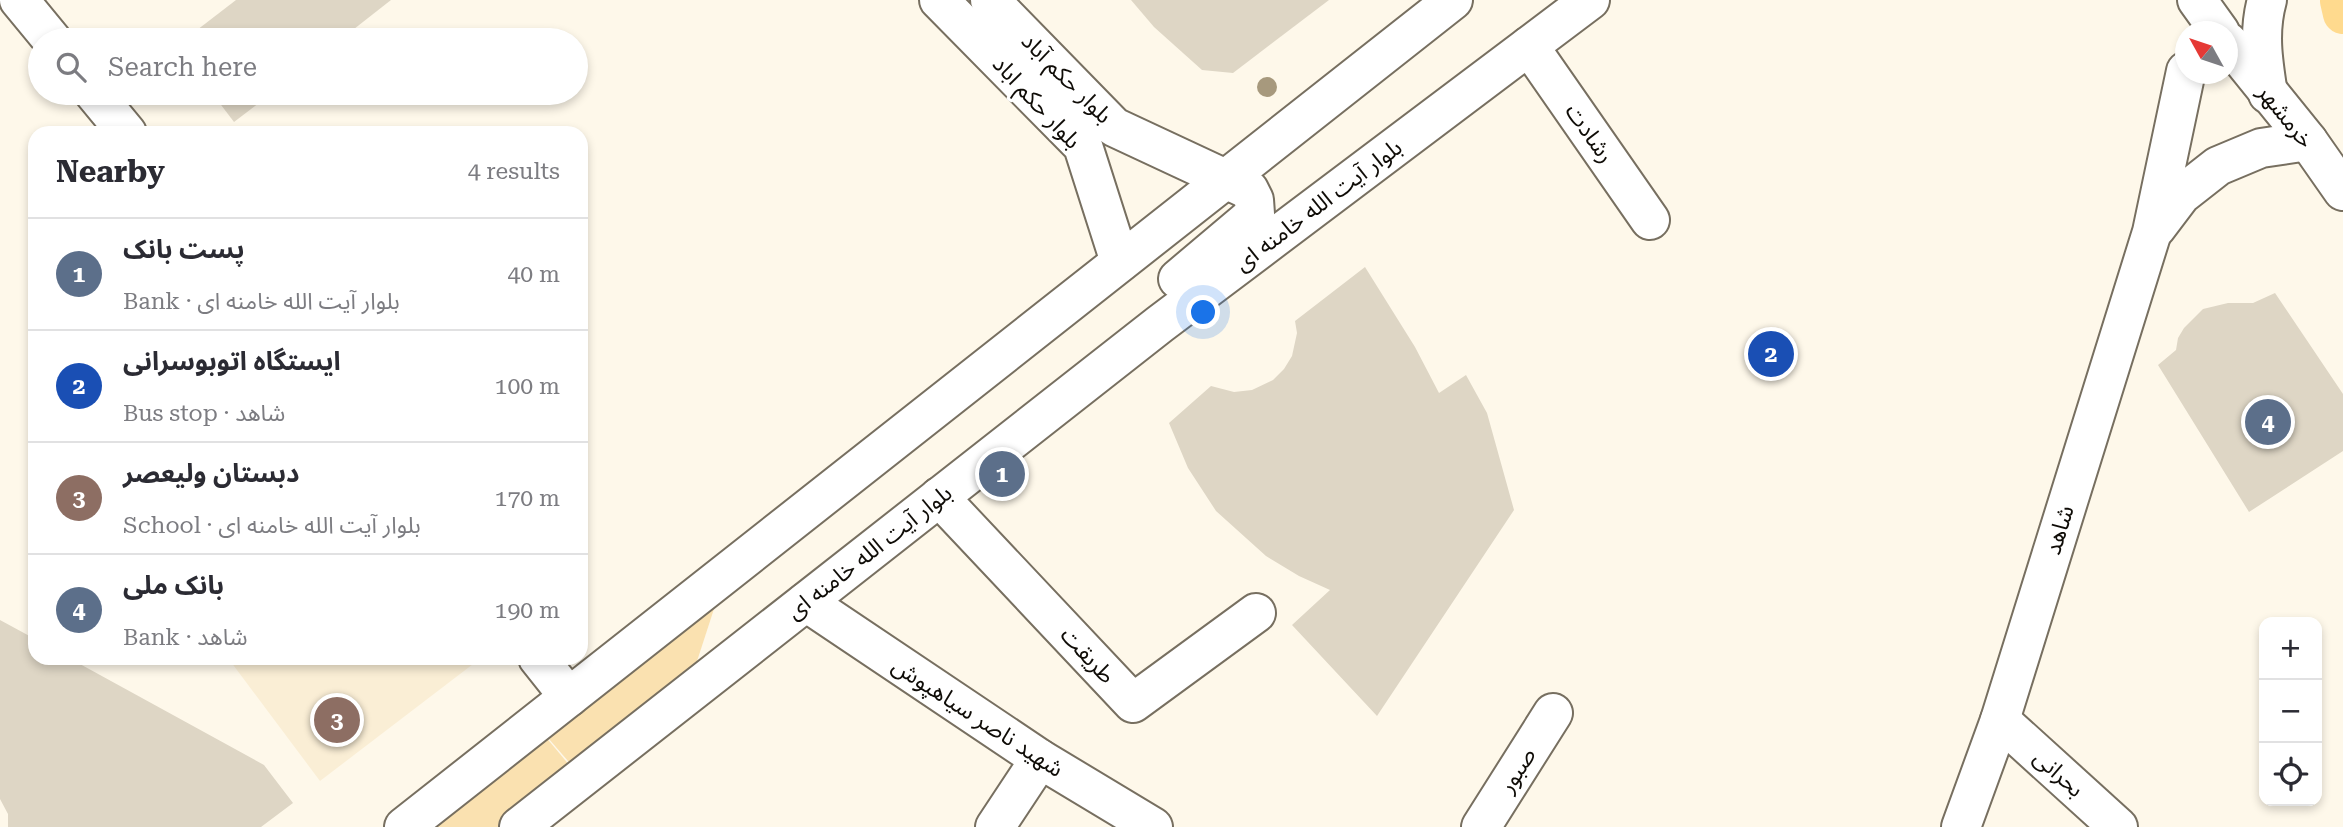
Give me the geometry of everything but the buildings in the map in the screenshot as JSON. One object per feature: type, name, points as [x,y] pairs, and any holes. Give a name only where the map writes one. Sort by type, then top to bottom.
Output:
[{"type":"main road","points":[[19,0],[42,28]]},
{"type":"main road","name":"بلوار حکم اباد","points":[[939,0],[1083,146],[1120,261]]},
{"type":"main road","name":"بلوار حکم آباد","points":[[947,491],[1012,410],[1104,334],[1201,261],[1255,214],[1254,200],[1249,190],[1114,127],[990,0]]},
{"type":"main road","points":[[404,827],[1453,0]]},
{"type":"main road","name":"بلوار آیت الله خامنه ای","points":[[519,827],[1160,324],[1590,0]]},
{"type":"main road","points":[[2267,0],[2262,18],[2262,47],[2268,94]]},
{"type":"main road","name":"رشادت","points":[[1529,46],[1650,220]]},
{"type":"main road","name":"خرمشهر","points":[[2238,55],[2308,141],[2343,191]]},
{"type":"main road","name":"شاهد","points":[[1961,827],[2000,720],[2152,232],[2183,84]]},
{"type":"main road","points":[[104,105],[121,126]]},
{"type":"main road","name":"شاهد","points":[[2152,232],[2181,195],[2218,166],[2261,148],[2308,141]]},
{"type":"main road","name":"طریقت","points":[[947,491],[1133,703],[1256,613]]},
{"type":"main road","name":"شهید ناصر سیاهپوش","points":[[806,602],[1040,759],[1153,827]]},
{"type":"main road","points":[[544,665],[569,697]]},
{"type":"main road","name":"صبور","points":[[1480,827],[1553,713]]},
{"type":"main road","name":"بحرانی","points":[[2000,720],[2119,827]]},
{"type":"main road","points":[[995,827],[1040,759]]},
{"type":"shaded area","points":[[725,575],[687,692],[581,776],[536,724]]},
{"type":"shaded area","points":[[233,665],[472,665],[320,781]]},
{"type":"shaded area","points":[[534,723],[581,779],[519,827],[404,827]]},
{"type":"waterway","points":[[2340,1],[2343,14]]},
{"type":"place","name":"ایستگاه اتوبوسرانی","points":[[1771,354]]},
{"type":"place","name":"بانک ملی","points":[[2268,422]]},
{"type":"place","name":"پست بانک","points":[[1002,474]]},
{"type":"place","name":"دبستان ولیعصر","points":[[337,720]]}]
